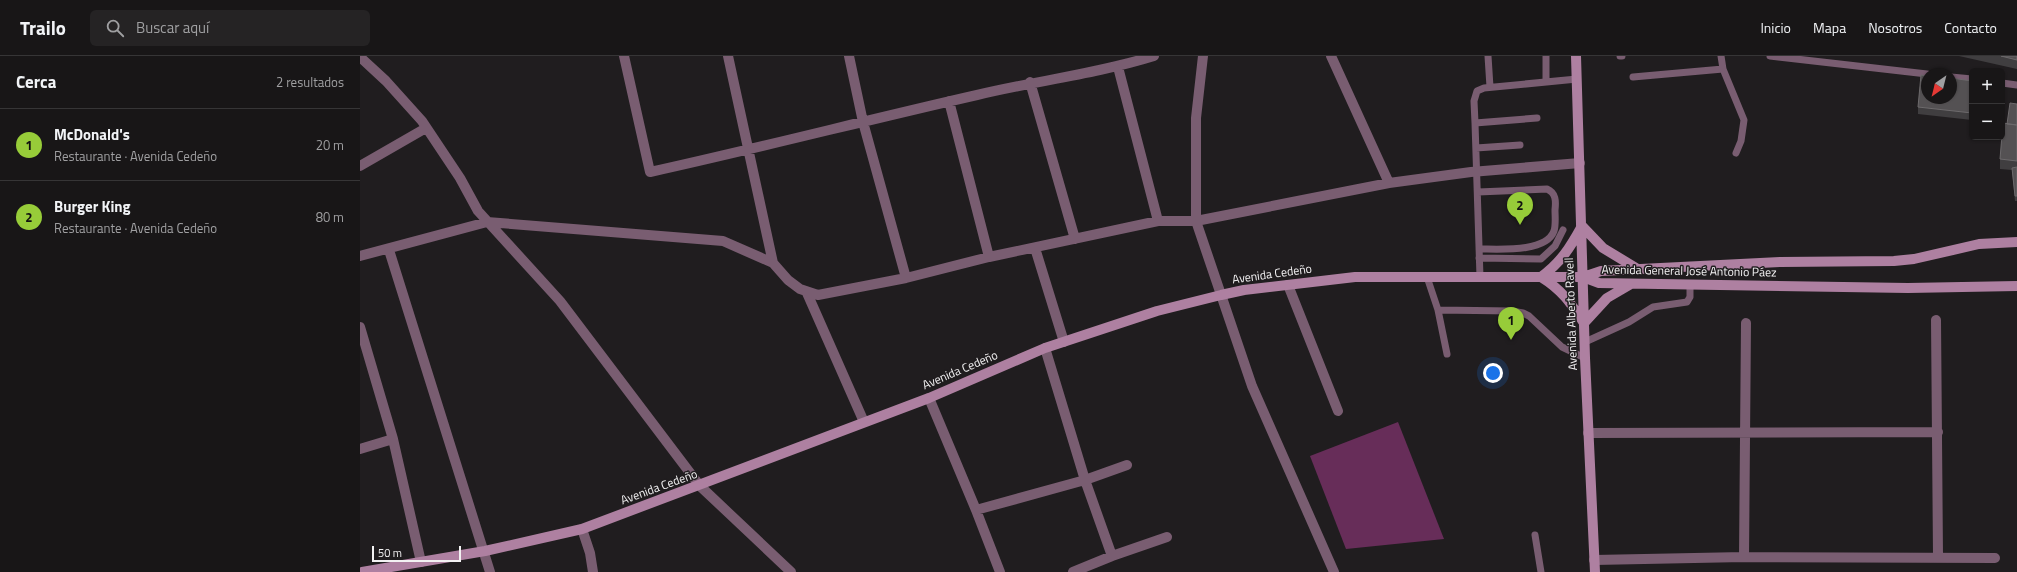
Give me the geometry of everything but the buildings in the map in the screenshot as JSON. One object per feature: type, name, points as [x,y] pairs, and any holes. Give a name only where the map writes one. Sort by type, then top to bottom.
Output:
[{"type":"street","points":[[624,56],[650,172],[749,150],[1030,82],[1118,67],[1154,56]]},
{"type":"street","points":[[728,56],[773,263]]},
{"type":"street","points":[[849,56],[863,122],[906,278]]},
{"type":"street","points":[[1203,56],[1196,118],[1196,221],[1252,386],[1334,572]]},
{"type":"street","points":[[1331,56],[1389,183]]},
{"type":"street","name":"Avenida Alberto Ravell","points":[[1576,56],[1585,358],[1595,572]]},
{"type":"street","points":[[360,57],[386,81],[426,128],[460,178],[478,211],[560,301],[700,486],[790,572]]},
{"type":"street","points":[[1118,67],[1158,221]]},
{"type":"street","points":[[1030,82],[1075,239]]},
{"type":"street","points":[[948,101],[989,257]]},
{"type":"street","points":[[360,166],[426,128]]},
{"type":"street","points":[[360,256],[388,250],[487,222],[723,241],[773,263],[788,280],[807,293],[818,295],[906,278],[989,257],[1158,221],[1196,221],[1389,183],[1477,172],[1580,163]]},
{"type":"street","points":[[1633,283],[1607,298],[1584,323],[1567,297],[1555,286],[1540,277],[1556,265],[1565,254],[1582,226],[1603,248],[1637,269]]},
{"type":"street","name":"Avenida General José Antonio Páez","points":[[1583,277],[1601,271],[1637,269],[1780,262],[1914,260],[1979,244],[2017,242]]},
{"type":"street","points":[[1035,248],[1064,342]]},
{"type":"street","points":[[388,250],[485,551],[490,572]]},
{"type":"street","name":"Avenida Cedeño","points":[[362,572],[485,551],[582,529],[700,486],[929,398],[1045,348],[1157,311],[1221,295],[1244,290],[1355,277],[1583,277]]},
{"type":"street","name":"Avenida General José Antonio Páez","points":[[1583,277],[1599,283],[1908,288],[2017,286]]},
{"type":"street","points":[[1288,285],[1338,411]]},
{"type":"street","points":[[807,293],[864,422]]},
{"type":"street","points":[[1936,320],[1938,556]]},
{"type":"street","points":[[1744,557],[1746,322]]},
{"type":"street","points":[[360,327],[393,439],[421,562]]},
{"type":"street","points":[[1045,348],[1085,480],[1112,556]]},
{"type":"street","points":[[929,398],[976,510],[1000,572]]},
{"type":"street","points":[[1588,432],[1938,432]]},
{"type":"street","points":[[360,449],[393,439]]},
{"type":"street","points":[[976,510],[1085,480],[1126,465]]},
{"type":"street","points":[[582,529],[590,553],[593,572]]},
{"type":"street","points":[[1073,572],[1112,556],[1167,538]]},
{"type":"street","points":[[1594,560],[1744,557],[1938,556],[1995,558]]},
{"type":"lane","points":[[1488,56],[1490,87]]},
{"type":"lane","points":[[1546,56],[1546,82]]},
{"type":"lane","points":[[1722,56],[1723,70],[1744,120],[1741,141],[1736,153]]},
{"type":"lane","points":[[1770,56],[1921,73]]},
{"type":"lane","points":[[1633,77],[1723,70]]},
{"type":"lane","points":[[1957,78],[1969,80]]},
{"type":"lane","points":[[1480,277],[1474,102],[1477,91],[1490,87],[1577,79]]},
{"type":"lane","points":[[2005,83],[2017,85]]},
{"type":"lane","points":[[1475,123],[1537,118]]},
{"type":"lane","points":[[1476,148],[1520,145]]},
{"type":"lane","points":[[1478,192],[1547,189],[1552,191],[1555,196],[1556,205],[1554,230],[1551,236],[1544,241],[1535,246],[1516,249],[1479,249]]},
{"type":"lane","points":[[1480,258],[1541,259],[1555,246],[1563,230]]},
{"type":"lane","points":[[1427,277],[1438,310],[1447,354]]},
{"type":"lane","points":[[1585,342],[1629,322],[1653,307],[1687,302],[1690,297],[1690,284]]},
{"type":"lane","points":[[1438,310],[1523,313],[1562,347],[1585,358]]},
{"type":"lane","points":[[1535,535],[1541,572]]},
{"type":"shaded area","points":[[1398,422],[1444,539],[1346,549],[1310,456]]},
{"type":"place","name":"Burger King","points":[[1520,225]]},
{"type":"place","name":"McDonald's","points":[[1511,340]]}]
